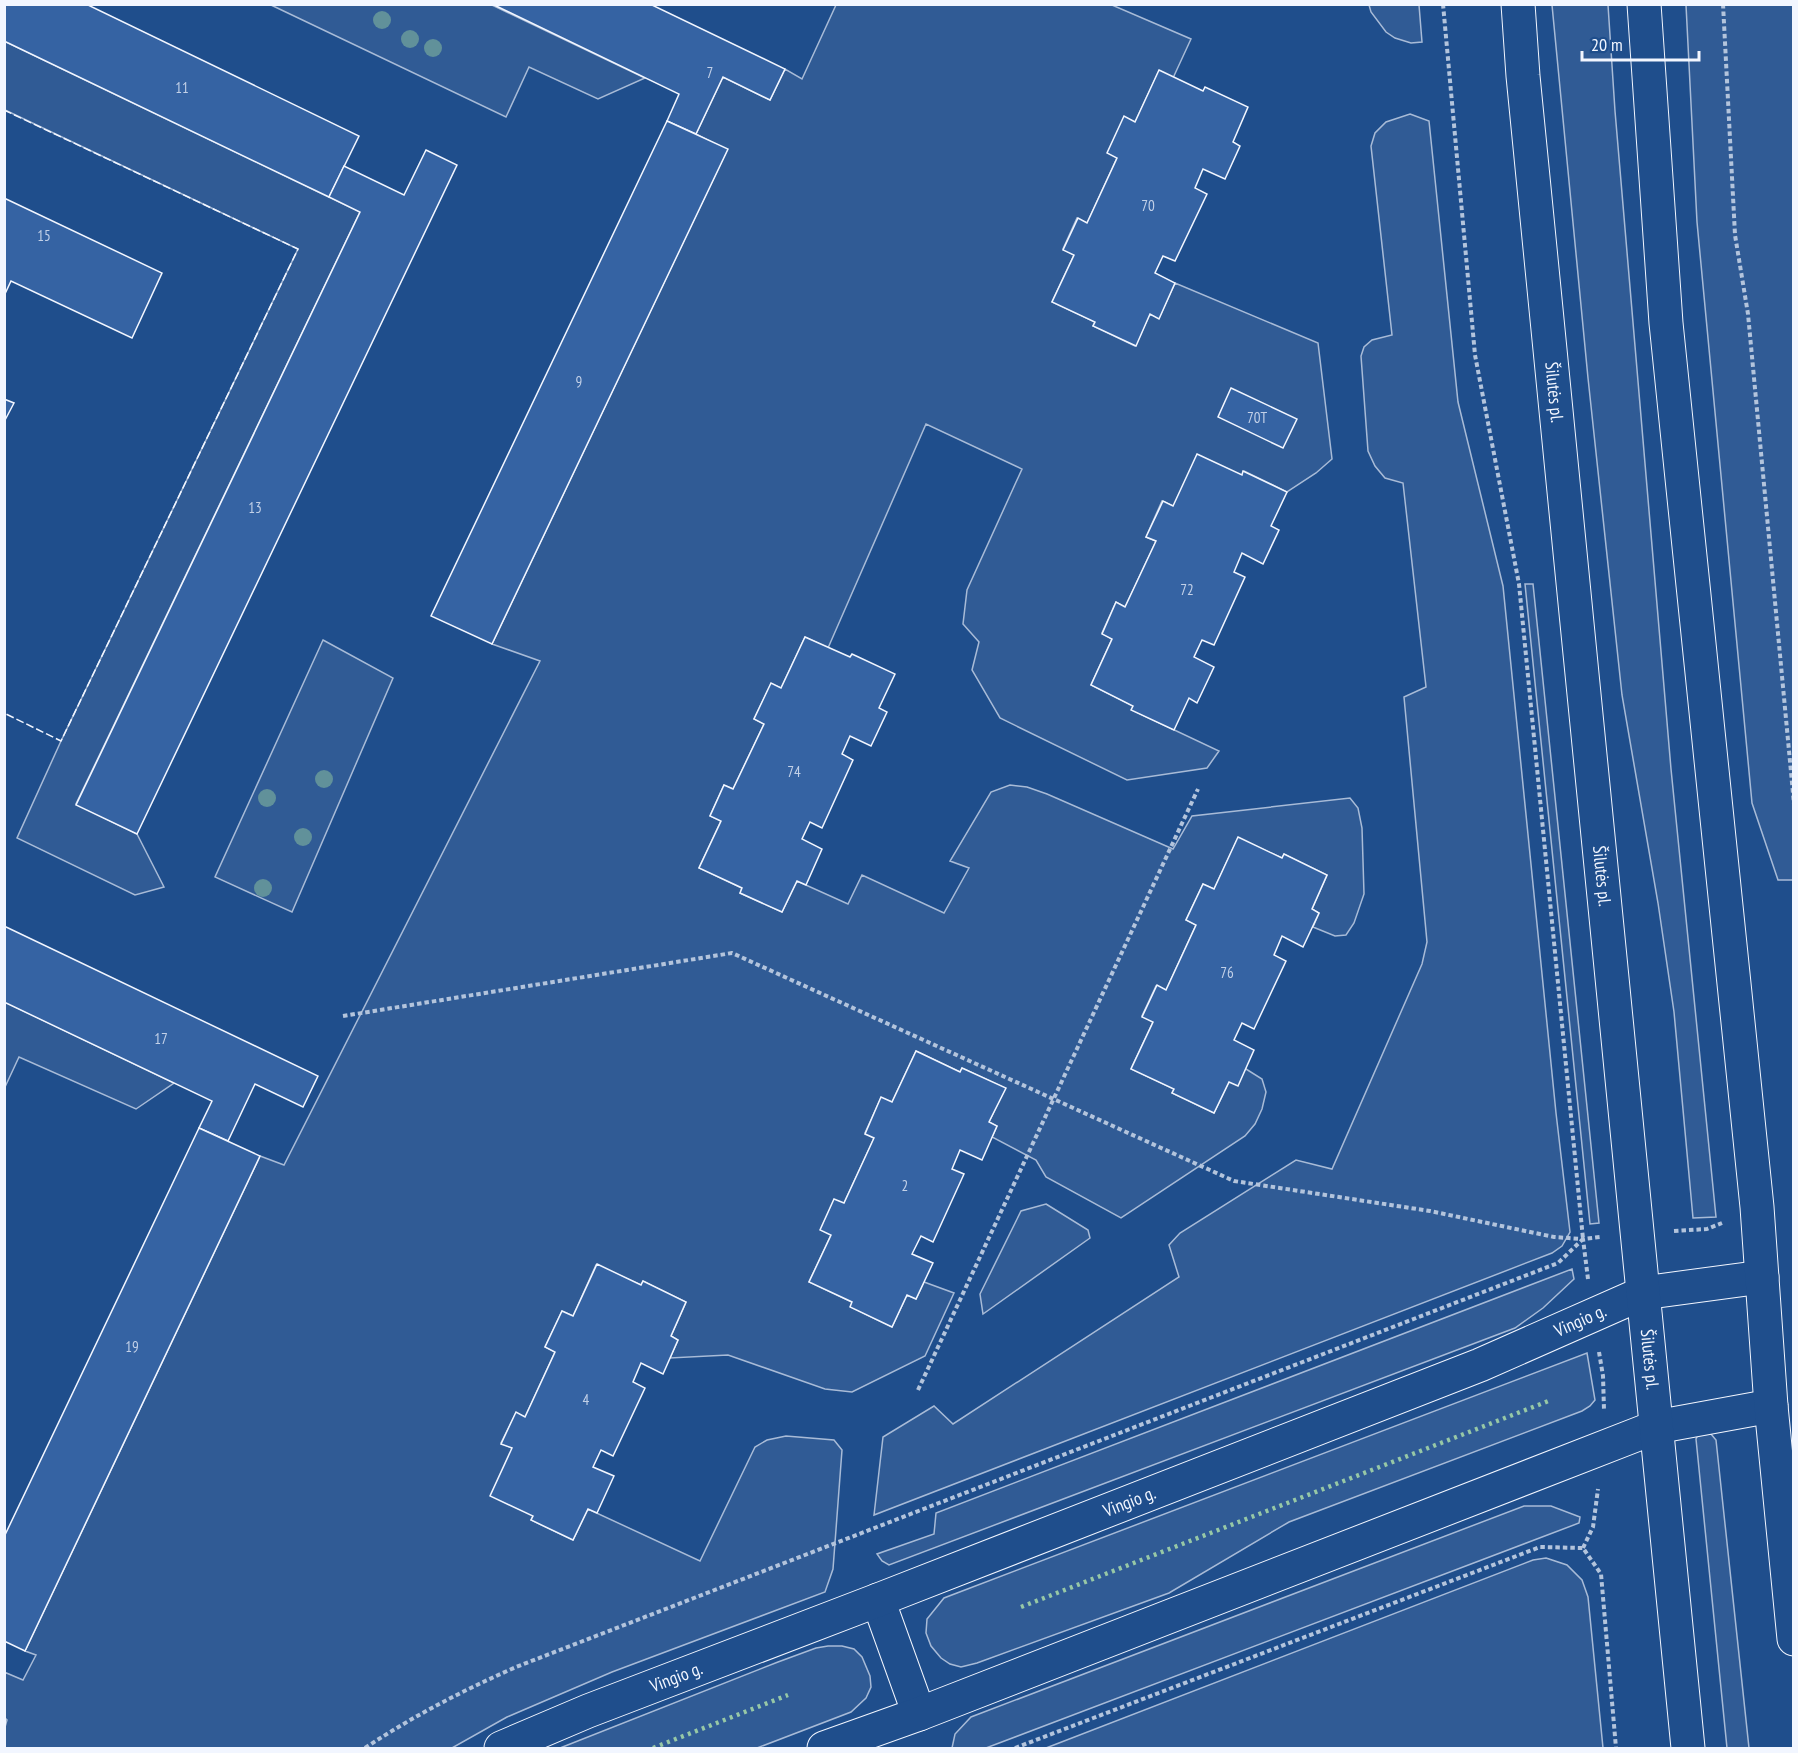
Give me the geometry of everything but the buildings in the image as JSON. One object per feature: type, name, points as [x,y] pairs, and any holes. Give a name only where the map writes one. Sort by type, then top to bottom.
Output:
[{"type":"main road","name":"Šilutės pl.","points":[[1518,4],[1523,76],[1688,1749]]},
{"type":"main road","points":[[1644,4],[1666,323],[1757,1207],[1771,1406],[1794,1639]]},
{"type":"main road","name":"Vingio g.","points":[[501,1749],[588,1711],[1480,1365],[1643,1293],[1762,1277]]},
{"type":"main road","points":[[824,1749],[1656,1427],[1771,1406]]},
{"type":"main road","points":[[878,1600],[919,1714]]},
{"type":"path","points":[[1443,4],[1475,355],[1519,584],[1583,1239]]},
{"type":"path","points":[[1723,4],[1735,235],[1748,314],[1794,804]]},
{"type":"path","points":[[918,1390],[1198,789]]},
{"type":"path","points":[[343,1016],[732,953],[1234,1181],[1430,1210],[1554,1237],[1583,1239]]},
{"type":"path","points":[[365,1749],[453,1695],[516,1667],[1558,1263],[1583,1239]]},
{"type":"path","points":[[1015,1749],[1540,1547],[1582,1548],[1601,1574],[1616,1749]]},
{"type":"shaded area","points":[[271,5],[492,5],[645,78],[598,99],[529,67],[506,117]]},
{"type":"shaded area","points":[[836,5],[1112,5],[1191,39],[1173,78],[1159,71],[1135,122],[1124,117],[1117,158],[1087,223],[1077,218],[1063,249],[1074,255],[1052,302],[1095,322],[1093,326],[1135,346],[1150,314],[1159,318],[1175,283],[1318,343],[1332,459],[1316,473],[1287,492],[1244,471],[1242,475],[1173,506],[1162,501],[1146,537],[1156,541],[1125,607],[1116,602],[1102,633],[1112,639],[1091,685],[1133,706],[1132,710],[1219,751],[1207,768],[1127,780],[1000,718],[972,670],[979,642],[963,624],[967,590],[1022,469],[926,424],[828,648],[805,637],[781,688],[771,684],[754,719],[764,724],[733,789],[724,785],[710,816],[721,821],[699,868],[742,888],[740,893],[782,912],[797,881],[848,904],[862,875],[944,913],[969,868],[950,861],[991,792],[1010,785],[1027,787],[1047,794],[1173,849],[1192,816],[1350,798],[1358,808],[1362,828],[1364,894],[1354,923],[1346,935],[1335,936],[1313,927],[1319,913],[1312,909],[1327,875],[1284,854],[1282,858],[1238,838],[1214,889],[1203,884],[1186,920],[1196,925],[1166,990],[1156,986],[1142,1016],[1153,1022],[1131,1069],[1174,1089],[1172,1093],[1214,1113],[1229,1082],[1246,1069],[1262,1079],[1266,1092],[1262,1109],[1255,1124],[1245,1136],[1121,1218],[1046,1177],[1036,1160],[992,1137],[997,1126],[989,1122],[1005,1088],[962,1068],[960,1072],[916,1051],[892,1102],[881,1098],[865,1133],[874,1138],[844,1203],[821,1230],[831,1235],[809,1282],[852,1302],[851,1307],[892,1327],[907,1295],[916,1299],[924,1282],[954,1293],[925,1356],[852,1392],[825,1389],[728,1355],[670,1358],[678,1340],[671,1336],[686,1302],[643,1281],[641,1285],[596,1265],[573,1316],[562,1311],[545,1347],[555,1352],[525,1417],[516,1413],[501,1443],[512,1448],[533,1516],[531,1520],[573,1540],[588,1509],[700,1561],[755,1447],[767,1440],[786,1436],[834,1440],[842,1450],[833,1569],[825,1592],[612,1672],[507,1717],[452,1748],[5,1748],[7,1720],[5,1718],[4,1672],[23,1680],[36,1655],[25,1651],[260,1156],[284,1165],[540,661],[492,644],[727,150],[696,134],[723,77],[770,100],[785,69],[802,79]]},
{"type":"shaded area","points":[[1369,5],[1419,5],[1422,42],[1411,43],[1395,38],[1386,32],[1371,12]]},
{"type":"shaded area","points":[[1552,5],[1608,5],[1671,769],[1716,1217],[1693,1218],[1674,1012],[1658,903],[1622,695],[1588,378]]},
{"type":"shaded area","points":[[1686,5],[1793,5],[1793,880],[1778,880],[1752,803],[1697,222]]},
{"type":"shaded area","points":[[4,41],[360,212],[76,804],[137,834],[164,887],[135,895],[17,838],[61,741],[298,249],[5,110]]},
{"type":"shaded area","points":[[1410,114],[1429,121],[1458,402],[1503,586],[1570,1232],[1562,1246],[1552,1253],[874,1515],[883,1437],[934,1406],[953,1424],[1179,1277],[1169,1245],[1180,1233],[1296,1160],[1332,1169],[1422,964],[1427,942],[1404,697],[1426,687],[1403,483],[1385,478],[1375,466],[1368,451],[1361,356],[1364,347],[1372,340],[1392,335],[1371,146],[1375,133],[1386,122]]},
{"type":"shaded area","points":[[1525,584],[1533,584],[1599,1223],[1590,1224]]},
{"type":"shaded area","points":[[323,640],[393,678],[292,912],[215,877]]},
{"type":"shaded area","points":[[5,1002],[174,1083],[136,1109],[19,1057],[5,1087]]},
{"type":"shaded area","points":[[1046,1204],[1088,1230],[1090,1238],[983,1314],[980,1294],[1021,1211]]},
{"type":"shaded area","points":[[1572,1269],[1574,1279],[1543,1308],[1515,1328],[889,1565],[877,1554],[934,1534],[936,1513]]},
{"type":"shaded area","points":[[1587,1353],[1595,1400],[1582,1411],[1289,1522],[1169,1593],[977,1663],[961,1667],[950,1664],[941,1658],[931,1646],[926,1633],[927,1619],[944,1598]]},
{"type":"shaded area","points":[[1711,1434],[1716,1440],[1749,1748],[1727,1748],[1696,1439],[1698,1435]]},
{"type":"shaded area","points":[[1524,1506],[1551,1506],[1580,1517],[1579,1523],[986,1748],[952,1748],[955,1734],[971,1717]]},
{"type":"shaded area","points":[[1546,1558],[1567,1565],[1582,1580],[1588,1597],[1603,1748],[1046,1748],[1533,1560]]},
{"type":"shaded area","points":[[828,1646],[854,1649],[862,1657],[870,1676],[871,1687],[866,1698],[851,1712],[757,1748],[560,1748],[778,1662]]},
{"type":"hedge","points":[[1021,1607],[1551,1400]]},
{"type":"hedge","points":[[653,1748],[788,1695]]},
{"type":"fence","points":[[4,110],[298,249],[61,741],[4,713]]}]
